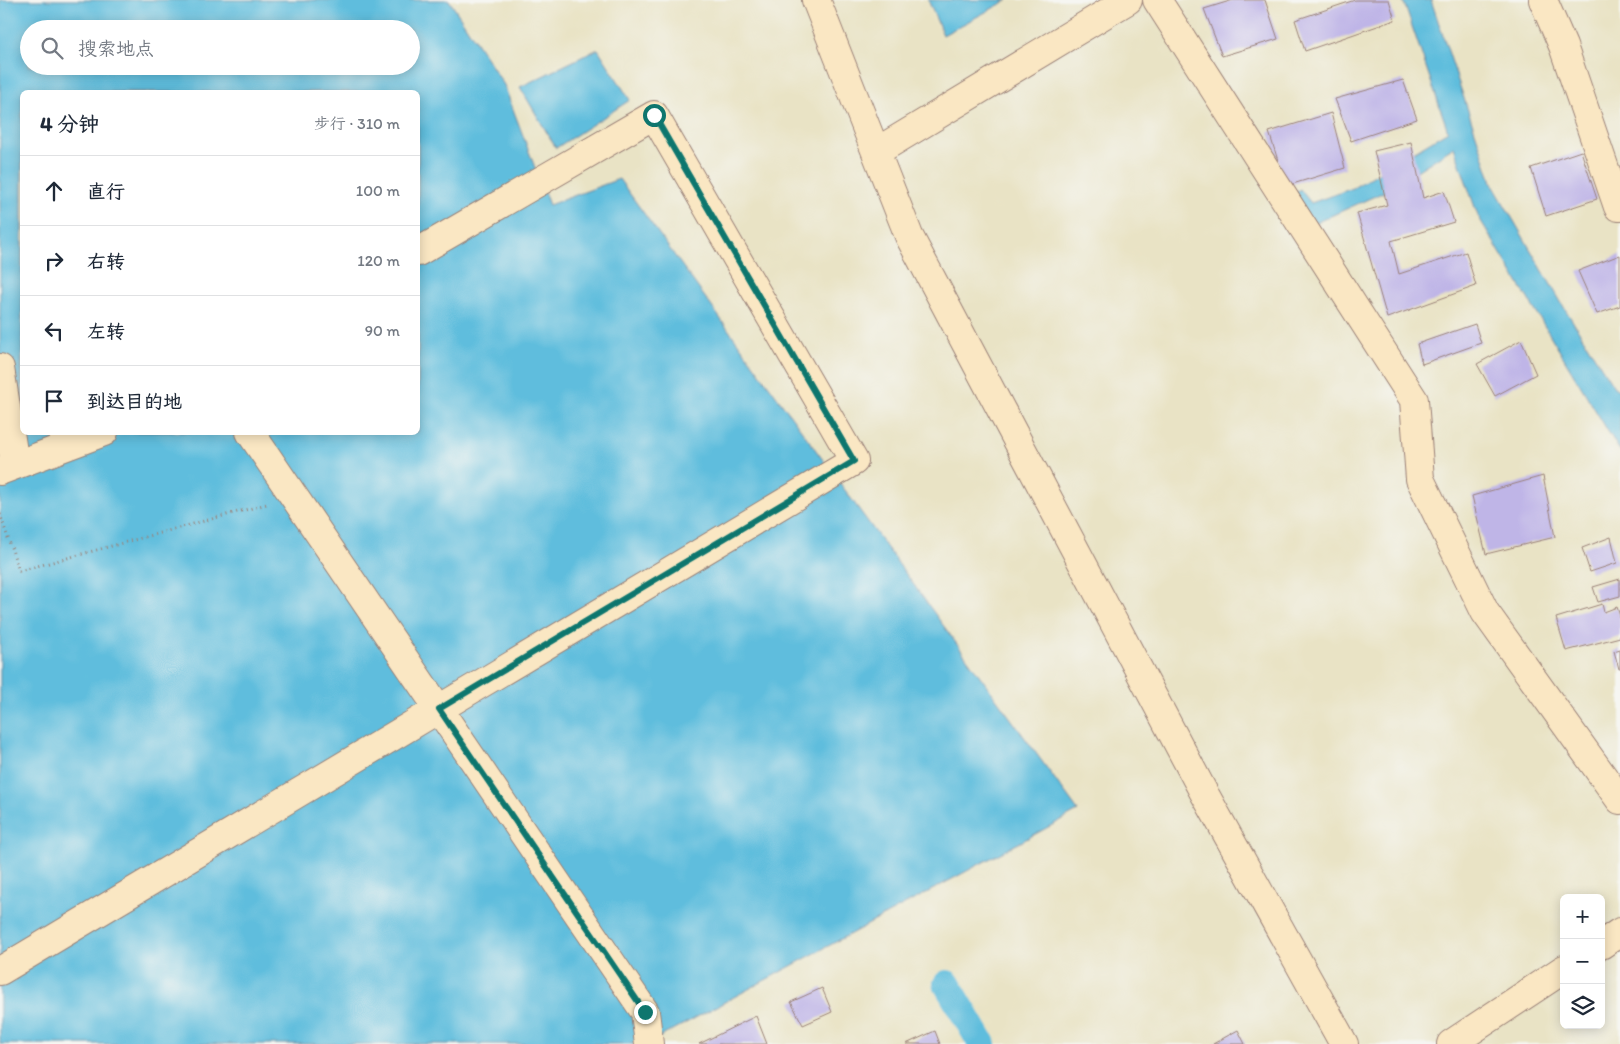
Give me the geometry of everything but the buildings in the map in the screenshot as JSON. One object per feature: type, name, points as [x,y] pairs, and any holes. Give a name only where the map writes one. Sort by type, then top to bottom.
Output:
[{"type":"street","points":[[816,0],[909,236],[1198,782],[1344,1044]]},
{"type":"street","points":[[876,152],[1128,0]]},
{"type":"street","points":[[1157,0],[1414,400],[1420,479],[1485,612],[1620,800]]},
{"type":"street","points":[[1543,0],[1563,46],[1618,206],[1620,207]]},
{"type":"street","points":[[1548,0],[1612,194],[1620,201]]},
{"type":"street","points":[[0,970],[854,461],[654,115],[420,251]]},
{"type":"street","points":[[0,368],[7,468],[96,435]]},
{"type":"street","points":[[252,435],[645,1012],[649,1044]]},
{"type":"street","points":[[1605,942],[1620,932]]},
{"type":"street","points":[[1451,1044],[1560,973]]},
{"type":"path","points":[[0,514],[18,571],[267,504],[295,499]]},
{"type":"water","points":[[0,0],[449,0],[504,85],[549,205],[619,179],[1078,811],[647,1044],[0,1044]]},
{"type":"water","points":[[928,0],[1008,0],[943,35]]},
{"type":"water","points":[[1403,0],[1431,0],[1493,185],[1565,309],[1614,387],[1620,391],[1620,451],[1478,216],[1454,147],[1384,192],[1315,223],[1288,198],[1300,189],[1311,203],[1353,188],[1448,131]]},
{"type":"water","points":[[598,49],[630,100],[556,148],[520,87]]},
{"type":"waterway","points":[[947,984],[982,1044]]},
{"type":"route","points":[[645,1012],[439,709],[854,461],[654,115]]}]
